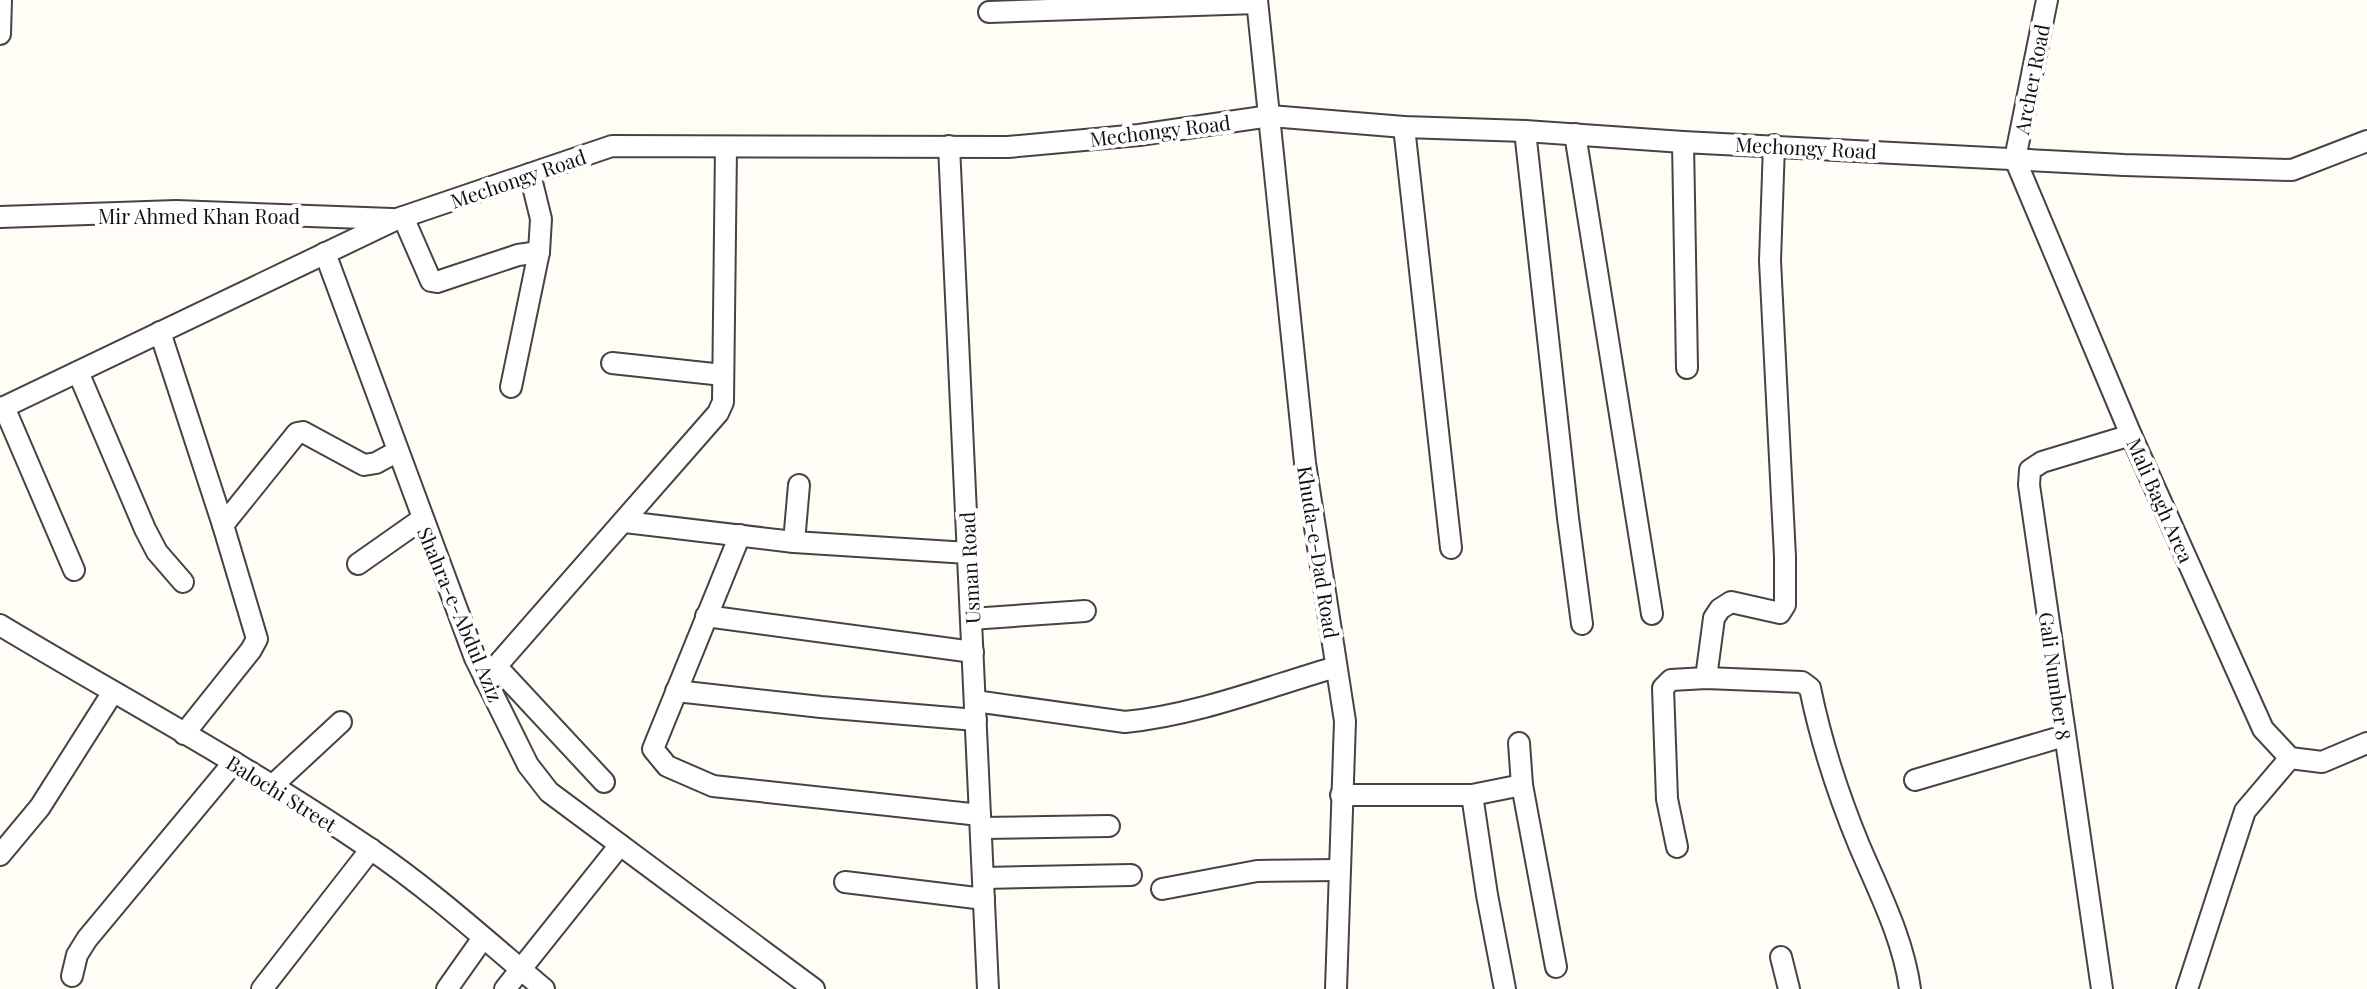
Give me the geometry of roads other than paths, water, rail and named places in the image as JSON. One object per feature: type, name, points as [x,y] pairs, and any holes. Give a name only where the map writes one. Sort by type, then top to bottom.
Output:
[{"type":"street","points":[[0,34],[1,0]]},
{"type":"street","name":"Archer Road","points":[[2015,159],[2047,0]]},
{"type":"street","points":[[989,12],[1136,4],[1257,2]]},
{"type":"street","name":"Khuda-e-Dad Road","points":[[1257,2],[1305,463],[1345,721],[1336,989]]},
{"type":"street","name":"Mechongy Road","points":[[2,408],[400,218],[612,146],[1008,147],[1139,135],[1270,116],[1404,127],[1525,131],[1683,142],[2292,170],[2367,141]]},
{"type":"street","points":[[1404,127],[1451,548]]},
{"type":"street","points":[[1525,131],[1582,624]]},
{"type":"street","points":[[1575,134],[1652,614]]},
{"type":"street","points":[[1683,142],[1687,368]]},
{"type":"street","points":[[1706,678],[1714,618],[1720,609],[1731,602],[1780,613],[1785,605],[1770,261],[1774,145]]},
{"type":"street","name":"Usman Road","points":[[949,146],[988,989]]},
{"type":"street","points":[[604,782],[491,673],[625,522],[718,413],[723,402],[726,147]]},
{"type":"street","name":"Mali Bagh Area","points":[[2015,159],[2131,435],[2263,729],[2290,758]]},
{"type":"street","points":[[511,387],[539,252],[541,219],[530,174]]},
{"type":"street","name":"Mir Ahmed Khan Road","points":[[0,217],[176,211],[400,218]]},
{"type":"street","points":[[400,218],[431,281],[437,282],[518,255],[539,252]]},
{"type":"street","name":"Shahra-e-Abdul Aziz","points":[[325,253],[422,519],[491,673],[528,765],[549,792],[814,989]]},
{"type":"street","points":[[160,332],[257,639],[184,734]]},
{"type":"street","points":[[612,363],[723,375]]},
{"type":"street","points":[[78,372],[145,529],[157,552],[183,582]]},
{"type":"street","points":[[2,408],[74,570]]},
{"type":"street","points":[[223,525],[297,433],[303,432],[364,465],[376,463],[398,451]]},
{"type":"street","name":"Gali Number 8","points":[[2102,989],[2029,485],[2030,470],[2042,462],[2131,435]]},
{"type":"street","points":[[794,542],[799,485]]},
{"type":"street","points":[[358,564],[422,519]]},
{"type":"street","points":[[625,522],[794,542],[968,553]]},
{"type":"street","points":[[740,535],[653,749],[667,766],[713,786],[981,821],[1109,826]]},
{"type":"street","points":[[971,619],[1085,611]]},
{"type":"street","points":[[706,616],[973,652]]},
{"type":"street","name":"Balochi Street","points":[[0,625],[273,785],[371,849],[544,989]]},
{"type":"street","points":[[676,691],[821,707],[975,711],[1125,722],[1178,714],[1336,667]]},
{"type":"street","points":[[1677,847],[1667,799],[1663,688],[1671,680],[1706,678],[1802,682],[1810,688],[1830,772],[1890,915],[1907,964],[1910,989]]},
{"type":"street","points":[[0,855],[40,807],[113,692]]},
{"type":"street","points":[[273,785],[341,722]]},
{"type":"street","points":[[1915,780],[2064,736]]},
{"type":"street","points":[[1519,743],[1522,785],[1556,967]]},
{"type":"street","points":[[2187,989],[2245,811],[2290,758],[2322,762],[2367,743]]},
{"type":"street","points":[[72,976],[77,955],[87,939],[234,762]]},
{"type":"street","points":[[1341,795],[1472,795],[1522,785]]},
{"type":"street","points":[[1472,795],[1505,989]]},
{"type":"street","points":[[505,989],[620,845]]},
{"type":"street","points":[[262,989],[371,849]]},
{"type":"street","points":[[1162,889],[1257,871],[1339,870]]},
{"type":"street","points":[[983,878],[1131,875]]},
{"type":"street","points":[[845,882],[984,899]]},
{"type":"street","points":[[447,989],[483,938]]},
{"type":"street","points":[[1781,957],[1789,989]]}]
